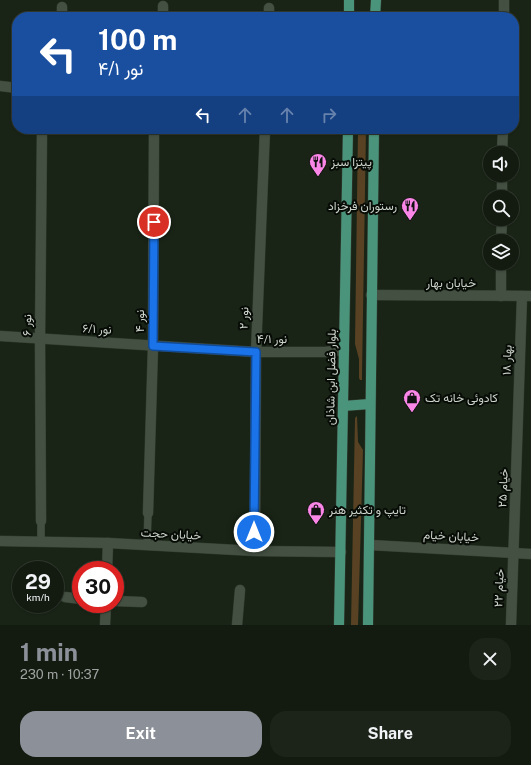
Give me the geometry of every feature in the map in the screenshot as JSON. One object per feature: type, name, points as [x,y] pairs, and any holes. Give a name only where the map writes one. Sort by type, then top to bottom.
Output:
[{"type":"main road","points":[[349,12],[350,0]]},
{"type":"main road","points":[[375,12],[376,0]]},
{"type":"main road","name":"بلوار فضل ابن شاذان","points":[[339,625],[348,134]]},
{"type":"main road","points":[[368,625],[374,134]]},
{"type":"main road","points":[[343,406],[370,404]]},
{"type":"street","points":[[504,0],[504,12]]},
{"type":"street","points":[[162,6],[163,12]]},
{"type":"street","points":[[0,86],[12,87]]},
{"type":"street","name":"نور ۶","points":[[41,521],[40,339],[42,134]]},
{"type":"street","name":"نور ۴","points":[[148,513],[153,346],[154,134]]},
{"type":"street","name":"نور ۲","points":[[254,532],[256,352],[265,134]]},
{"type":"street","points":[[502,146],[503,134]]},
{"type":"street","points":[[501,270],[501,296]]},
{"type":"street","name":"خیابان بهار","points":[[371,295],[527,296]]},
{"type":"street","name":"بهار ۱۸","points":[[518,425],[527,296]]},
{"type":"street","name":"نور ۶/۱","points":[[0,336],[153,346]]},
{"type":"street","name":"نور ۴/۱","points":[[153,346],[256,352],[325,352],[344,350]]},
{"type":"street","name":"خیام ۲۵","points":[[513,553],[518,425]]},
{"type":"street","name":"خیابان حجت","points":[[0,541],[108,543],[247,551],[341,552]]},
{"type":"street","points":[[107,561],[108,543]]},
{"type":"street","name":"خیابان خیام","points":[[370,545],[531,554]]},
{"type":"street","name":"خیام ۲۲","points":[[511,625],[513,553]]},
{"type":"street","points":[[237,625],[240,590]]},
{"type":"street","points":[[65,598],[72,598]]},
{"type":"street","points":[[124,601],[142,602]]},
{"type":"street","points":[[105,625],[106,613]]},
{"type":"lane","points":[[146,546],[148,513]]},
{"type":"lane","points":[[41,521],[41,542]]},
{"type":"shaded area","points":[[358,134],[366,134],[362,380],[359,378],[359,359],[355,344]]},
{"type":"shaded area","points":[[357,416],[358,442],[363,450],[358,625],[351,625],[355,418]]},
{"type":"place","name":"پیتزا سبز","points":[[318,177]]},
{"type":"place","name":"رستوران فرخزاد","points":[[410,221]]},
{"type":"place","name":"کادوئی خانه تک","points":[[412,413]]},
{"type":"place","name":"تایپ و تکثیر هنر","points":[[316,525]]},
{"type":"route","points":[[154,222],[153,346],[256,352],[254,532]]}]
